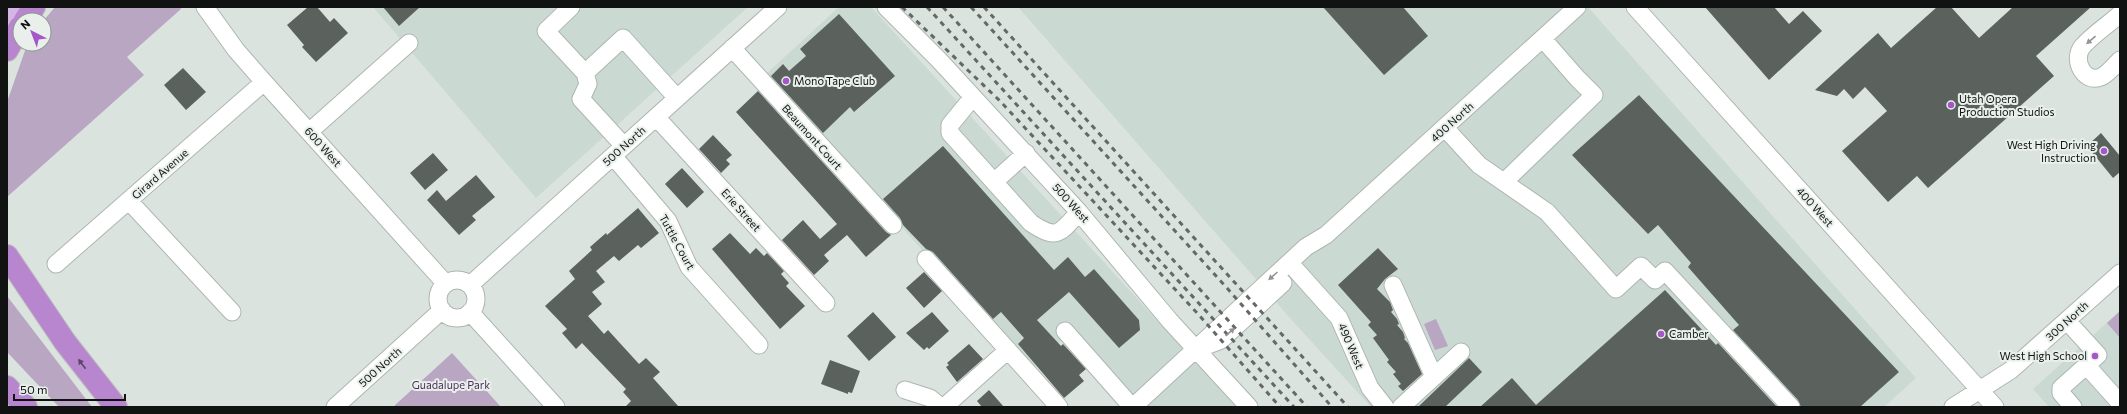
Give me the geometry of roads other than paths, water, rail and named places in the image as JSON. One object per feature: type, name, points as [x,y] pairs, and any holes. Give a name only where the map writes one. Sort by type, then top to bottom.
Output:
[{"type":"highway","points":[[7,50],[12,41]]},
{"type":"highway","points":[[7,256],[65,342],[116,407]]},
{"type":"highway","points":[[7,282],[65,342]]},
{"type":"highway","points":[[7,387],[26,407]]},
{"type":"main road","points":[[7,15],[16,7]]},
{"type":"street","name":"600 West","points":[[205,7],[236,50],[446,284]]},
{"type":"street","points":[[571,7],[546,32],[585,74],[623,38],[677,98]]},
{"type":"street","name":"500 North","points":[[470,285],[778,7]]},
{"type":"street","name":"500 West","points":[[886,7],[1026,153],[1079,212],[1196,350],[1249,407]]},
{"type":"street","name":"400 North","points":[[1133,407],[1196,350],[1213,331],[1306,247],[1326,235],[1446,128],[1577,7]]},
{"type":"street","name":"400 West","points":[[1635,7],[1995,407]]},
{"type":"street","points":[[2120,14],[2082,48],[2078,59],[2079,66],[2085,75],[2092,78],[2101,77],[2120,60]]},
{"type":"street","points":[[1504,182],[1594,95],[1576,78],[1543,39]]},
{"type":"street","points":[[309,132],[409,43]]},
{"type":"street","name":"Beaumont Court","points":[[732,48],[893,225]]},
{"type":"street","name":"Tuttle Court","points":[[585,74],[588,84],[581,100],[668,221],[689,267],[759,345]]},
{"type":"street","name":"Girard Avenue","points":[[56,264],[130,201],[264,82]]},
{"type":"street","points":[[973,97],[950,124],[950,133],[1031,223],[1046,233],[1061,231],[1079,212]]},
{"type":"street","name":"Erie Street","points":[[656,117],[826,303]]},
{"type":"street","points":[[1446,128],[1479,166],[1547,212],[1616,289],[1641,266],[1655,280],[1665,271],[1791,407]]},
{"type":"street","points":[[994,182],[1026,153]]},
{"type":"street","points":[[130,201],[232,312]]},
{"type":"street","name":"400 North","points":[[1196,350],[1221,340],[1313,255],[1326,235]]},
{"type":"street","points":[[926,259],[1058,407]]},
{"type":"street","name":"490 West","points":[[1296,270],[1339,318],[1370,388],[1385,407]]},
{"type":"street","name":"300 North","points":[[1953,407],[2011,370],[2120,273]]},
{"type":"street","points":[[458,280],[470,285],[476,299],[470,312],[458,317],[450,316],[442,310],[438,296],[446,284],[458,280]]},
{"type":"street","points":[[1393,284],[1434,377]]},
{"type":"street","name":"500 North","points":[[335,407],[442,310]]},
{"type":"street","points":[[470,312],[556,407]]},
{"type":"street","points":[[2067,321],[2098,355],[2060,391],[2073,407]]},
{"type":"street","points":[[1065,331],[1133,407]]},
{"type":"street","points":[[905,390],[930,398],[943,407],[1008,350]]},
{"type":"street","points":[[1401,407],[1461,352]]},
{"type":"street","points":[[2086,365],[2120,403]]},
{"type":"railway","points":[[902,7],[1000,101],[1198,314],[1280,407]]},
{"type":"railway","points":[[927,7],[1294,407]]},
{"type":"railway","points":[[943,7],[1307,407]]},
{"type":"railway","points":[[971,7],[1227,288],[1332,407]]},
{"type":"railway","points":[[984,7],[1348,407]]},
{"type":"place","name":"Mono Tape Club","points":[[786,81]]},
{"type":"place","name":"Utah Opera Production Studios","points":[[1951,105]]},
{"type":"place","name":"West High Driving Instruction","points":[[2104,151]]},
{"type":"place","name":"Camber","points":[[1661,334]]},
{"type":"place","name":"West High School","points":[[2095,356]]},
{"type":"park label","name":"Guadalupe Park","points":[[451,385]]}]
